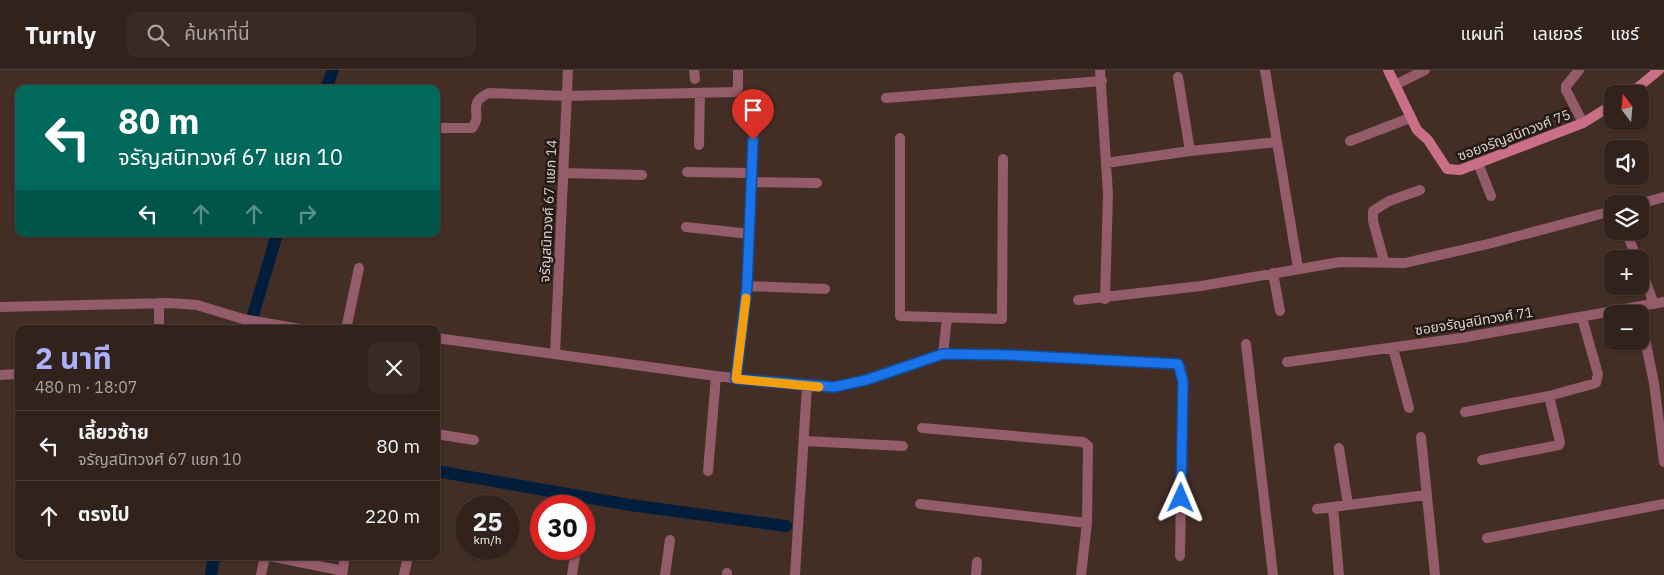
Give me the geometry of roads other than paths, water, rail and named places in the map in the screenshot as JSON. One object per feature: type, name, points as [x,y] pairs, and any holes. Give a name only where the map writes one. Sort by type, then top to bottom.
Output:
[{"type":"street","name":"จรัญสนิทวงศ์ 67 แยก 14","points":[[555,354],[568,70]]},
{"type":"street","points":[[440,128],[472,128],[475,125],[476,102],[480,97],[489,93],[567,96],[700,94],[737,90],[738,70]]},
{"type":"street","points":[[1265,70],[1298,268]]},
{"type":"street","name":"ซอยจรัญสนิทวงศ์ 75","points":[[1388,70],[1410,118],[1428,140],[1447,169],[1455,171],[1478,164],[1583,123],[1604,110]]},
{"type":"street","points":[[1395,85],[1425,70]]},
{"type":"street","points":[[1579,70],[1566,86],[1566,90],[1583,123]]},
{"type":"street","points":[[1641,85],[1660,70]]},
{"type":"street","points":[[886,98],[1101,75],[1108,194],[1105,298]]},
{"type":"street","points":[[1178,77],[1190,151]]},
{"type":"street","points":[[699,145],[700,94]]},
{"type":"street","points":[[1350,141],[1410,118]]},
{"type":"street","points":[[736,379],[747,286],[754,123]]},
{"type":"street","points":[[900,138],[898,314],[947,318],[1002,319],[1003,159]]},
{"type":"street","points":[[1106,163],[1190,151],[1277,142]]},
{"type":"street","points":[[1478,164],[1491,196]]},
{"type":"street","points":[[687,172],[817,183]]},
{"type":"street","points":[[564,173],[642,175]]},
{"type":"street","points":[[1384,261],[1373,221],[1373,211],[1389,201],[1420,190]]},
{"type":"street","points":[[1649,201],[1664,197]]},
{"type":"street","points":[[1078,300],[1201,286],[1340,262],[1384,261],[1405,263],[1604,213]]},
{"type":"street","points":[[686,227],[750,234]]},
{"type":"street","points":[[347,325],[359,268]]},
{"type":"street","points":[[1273,273],[1280,311]]},
{"type":"street","points":[[1649,284],[1659,302]]},
{"type":"street","points":[[747,286],[825,288]]},
{"type":"street","points":[[159,303],[159,325]]},
{"type":"street","points":[[0,306],[159,303],[197,305],[242,319],[277,325]]},
{"type":"street","name":"ซอยจรัญสนิทวงศ์ 71","points":[[1287,362],[1604,316]]},
{"type":"street","points":[[943,354],[947,318]]},
{"type":"street","points":[[1465,412],[1548,396],[1596,383],[1598,380],[1582,318]]},
{"type":"street","points":[[440,339],[736,379],[834,387],[866,380],[943,354],[1009,355],[1178,364],[1183,381],[1180,556]]},
{"type":"street","points":[[1246,344],[1273,575]]},
{"type":"street","points":[[1393,348],[1409,408]]},
{"type":"street","points":[[1647,350],[1660,412],[1664,462]]},
{"type":"street","points":[[0,375],[15,374]]},
{"type":"street","points":[[708,471],[716,376]]},
{"type":"street","points":[[795,575],[807,386]]},
{"type":"street","points":[[1482,460],[1559,445],[1560,442],[1548,396]]},
{"type":"street","points":[[922,428],[1083,442],[1088,446],[1087,523],[1081,575]]},
{"type":"street","points":[[440,435],[474,440]]},
{"type":"street","points":[[1421,437],[1435,575]]},
{"type":"street","points":[[804,441],[903,446]]},
{"type":"street","points":[[1339,448],[1348,505]]},
{"type":"street","points":[[1317,509],[1426,495]]},
{"type":"street","points":[[920,504],[1087,523]]},
{"type":"street","points":[[1487,538],[1664,504]]},
{"type":"street","points":[[1333,507],[1339,575]]},
{"type":"street","points":[[665,575],[670,540]]},
{"type":"street","points":[[261,575],[264,560]]},
{"type":"street","points":[[287,560],[342,573],[344,560]]},
{"type":"street","points":[[404,575],[407,560]]},
{"type":"street","points":[[572,575],[574,560]]},
{"type":"street","points":[[976,575],[977,562]]},
{"type":"waterway","points":[[327,85],[333,70]]},
{"type":"waterway","points":[[250,325],[276,237]]},
{"type":"waterway","points":[[440,472],[630,505],[786,526]]},
{"type":"waterway","points":[[211,575],[213,560]]}]
